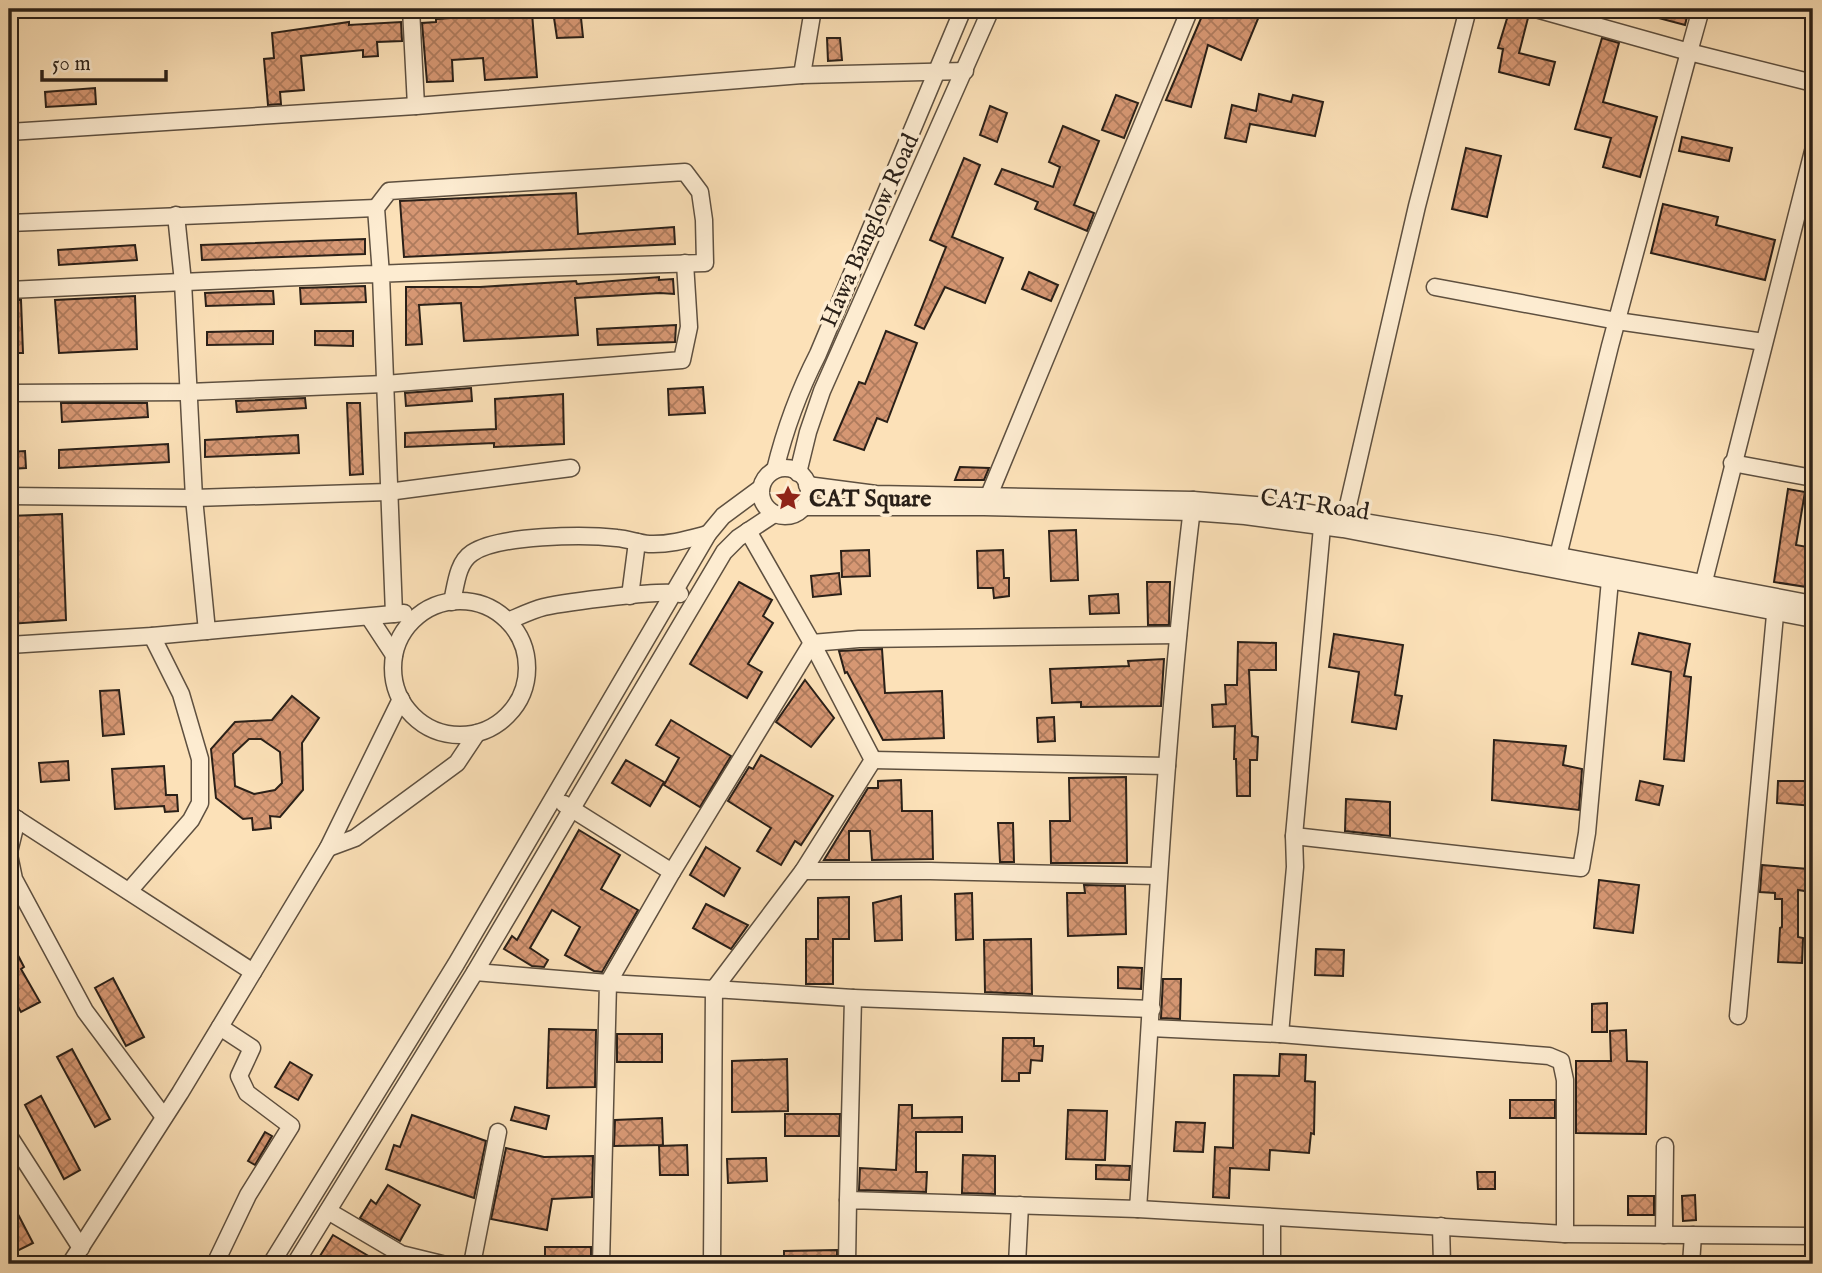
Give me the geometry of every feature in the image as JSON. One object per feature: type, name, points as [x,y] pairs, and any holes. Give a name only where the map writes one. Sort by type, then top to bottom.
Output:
[{"type":"street","points":[[411,9],[416,106]]},
{"type":"street","points":[[802,75],[813,9]]},
{"type":"street","name":"Hawa Banglow Road","points":[[775,470],[784,431],[963,9]]},
{"type":"street","name":"Hawa Banglow Road","points":[[803,479],[808,432],[836,362],[991,9]]},
{"type":"street","points":[[986,501],[1190,9]]},
{"type":"street","points":[[1344,523],[1417,206],[1468,9]]},
{"type":"street","points":[[1536,9],[1813,83]]},
{"type":"street","points":[[1558,556],[1617,321],[1701,9]]},
{"type":"street","points":[[9,132],[416,106],[802,75],[965,71]]},
{"type":"street","points":[[1701,591],[1813,151]]},
{"type":"street","points":[[9,289],[183,282],[381,275],[685,263],[705,263],[700,192],[685,172],[389,191],[376,208],[381,275],[394,614]]},
{"type":"street","points":[[9,223],[376,208]]},
{"type":"street","points":[[176,215],[183,282],[194,498],[207,631]]},
{"type":"street","points":[[9,393],[188,392],[385,384],[682,360],[689,327],[685,263]]},
{"type":"street","points":[[1435,287],[1617,321],[1764,342]]},
{"type":"street","points":[[818,354],[836,362]]},
{"type":"street","points":[[1732,463],[1813,478]]},
{"type":"street","points":[[9,496],[194,498],[388,492],[571,468]]},
{"type":"street","points":[[271,1264],[456,964],[708,534],[723,516],[761,488],[769,474],[775,470],[783,468],[803,479],[807,501],[803,507],[789,515],[774,514],[748,531],[724,552],[475,972],[295,1264]]},
{"type":"street","name":"CAT Road","points":[[803,479],[876,494],[986,501],[1192,506],[1323,520],[1558,556],[1610,573]]},
{"type":"street","points":[[761,488],[763,503],[774,514]]},
{"type":"street","name":"CAT Road","points":[[803,507],[986,501]]},
{"type":"street","points":[[1138,1209],[1158,876],[1178,635],[1192,506]]},
{"type":"street","points":[[1280,1034],[1295,867],[1294,836],[1323,520]]},
{"type":"street","name":"CAT Road","points":[[1344,523],[1776,605],[1813,619]]},
{"type":"street","points":[[748,531],[812,643],[873,760]]},
{"type":"street","points":[[452,602],[460,567],[472,553],[495,544],[545,537],[615,538],[673,543],[708,534]]},
{"type":"street","points":[[630,596],[637,542]]},
{"type":"street","points":[[1294,836],[1581,868],[1587,833],[1610,573]]},
{"type":"street","points":[[508,621],[542,607],[675,591],[694,602]]},
{"type":"street","points":[[472,602],[492,609],[508,621],[520,637],[527,656],[527,677],[522,696],[511,713],[495,726],[477,733],[454,735],[433,729],[414,717],[401,699],[394,678],[394,655],[403,634],[424,612],[437,605],[472,602]]},
{"type":"street","name":"CAT Road","points":[[1776,605],[1813,604]]},
{"type":"street","points":[[1738,1016],[1776,605]]},
{"type":"street","points":[[9,645],[152,636],[424,612]]},
{"type":"street","points":[[369,617],[394,655]]},
{"type":"street","points":[[812,643],[859,639],[1178,635]]},
{"type":"street","points":[[129,891],[191,820],[200,803],[200,759],[181,694],[152,636]]},
{"type":"street","points":[[601,1264],[608,984],[672,872],[812,643]]},
{"type":"street","points":[[70,1264],[220,1027],[328,848],[401,699]]},
{"type":"street","points":[[328,848],[355,838],[457,763],[477,733]]},
{"type":"street","points":[[873,760],[1167,766]]},
{"type":"street","points":[[712,1264],[713,989],[803,871],[873,760]]},
{"type":"street","points":[[553,798],[672,872]]},
{"type":"street","points":[[164,1117],[85,1011],[14,879],[9,853],[13,817],[253,972]]},
{"type":"street","points":[[803,871],[1158,876]]},
{"type":"street","points":[[475,972],[608,984],[853,998],[1152,1009]]},
{"type":"street","points":[[847,1264],[853,998]]},
{"type":"street","points":[[215,1264],[248,1195],[291,1126],[247,1093],[239,1076],[252,1048],[220,1027]]},
{"type":"street","points":[[1150,1028],[1280,1034],[1549,1056],[1561,1061],[1566,1080],[1565,1234]]},
{"type":"street","points":[[472,1264],[498,1132]]},
{"type":"street","points":[[9,1136],[80,1248]]},
{"type":"street","points":[[1664,1235],[1665,1146]]},
{"type":"street","points":[[848,1200],[1138,1209],[1565,1234],[1813,1236]]},
{"type":"street","points":[[1017,1264],[1020,1205]]},
{"type":"street","points":[[328,1211],[401,1254],[442,1264]]},
{"type":"street","points":[[1272,1218],[1272,1264]]},
{"type":"street","points":[[1441,1226],[1441,1264]]},
{"type":"street","points":[[1691,1264],[1693,1235]]},
{"type":"building","points":[[1205,9],[1262,9],[1241,60],[1208,45],[1191,107],[1166,100]]},
{"type":"building","points":[[1641,9],[1689,9],[1685,25],[1640,13]]},
{"type":"building","points":[[508,11],[532,13],[537,77],[485,80],[483,58],[452,60],[453,81],[427,82],[422,23]]},
{"type":"building","points":[[1509,12],[1528,18],[1519,53],[1555,62],[1549,85],[1499,72],[1503,49],[1498,48]]},
{"type":"building","points":[[554,18],[581,18],[583,37],[557,38]]},
{"type":"building","points":[[349,22],[349,25],[401,22],[402,41],[377,42],[378,56],[363,57],[363,50],[301,56],[304,90],[280,92],[281,104],[268,105],[264,59],[274,58],[272,33]]},
{"type":"building","points":[[827,38],[840,38],[842,60],[828,61]]},
{"type":"building","points":[[1602,38],[1619,43],[1603,102],[1657,117],[1640,177],[1603,167],[1611,138],[1575,129]]},
{"type":"building","points":[[95,88],[96,104],[46,107],[45,92]]},
{"type":"building","points":[[1259,94],[1291,102],[1293,95],[1323,102],[1315,136],[1250,124],[1246,142],[1225,138],[1232,105],[1256,111]]},
{"type":"building","points":[[1116,95],[1138,103],[1124,138],[1102,130]]},
{"type":"building","points":[[990,106],[1007,113],[997,142],[980,135]]},
{"type":"building","points":[[1063,126],[1099,141],[1074,205],[1094,213],[1087,231],[1035,209],[1038,202],[995,184],[1002,169],[1053,187],[1060,167],[1049,162]]},
{"type":"building","points":[[1682,137],[1732,148],[1729,161],[1679,151]]},
{"type":"building","points":[[1466,148],[1501,156],[1487,217],[1452,209]]},
{"type":"building","points":[[964,158],[980,165],[952,237],[1003,258],[985,303],[945,287],[924,329],[915,325],[946,247],[930,240]]},
{"type":"building","points":[[576,193],[578,234],[674,227],[675,244],[404,257],[400,201]]},
{"type":"building","points":[[1663,204],[1718,217],[1716,225],[1775,240],[1765,280],[1651,253]]},
{"type":"building","points":[[365,239],[365,254],[202,260],[201,245]]},
{"type":"building","points":[[135,245],[137,260],[59,265],[58,250]]},
{"type":"building","points":[[1029,272],[1058,285],[1051,301],[1022,289]]},
{"type":"building","points":[[659,277],[659,280],[673,279],[674,294],[575,298],[578,335],[464,341],[461,303],[419,305],[422,344],[406,345],[406,287],[480,287],[576,281],[577,284]]},
{"type":"building","points":[[365,286],[366,302],[301,304],[300,288]]},
{"type":"building","points":[[273,291],[274,304],[206,306],[205,293]]},
{"type":"building","points":[[135,296],[137,349],[59,353],[55,300]]},
{"type":"building","points":[[9,300],[21,300],[23,353],[9,353]]},
{"type":"building","points":[[676,325],[675,342],[598,345],[597,329]]},
{"type":"building","points":[[273,331],[273,344],[207,345],[207,332]]},
{"type":"building","points":[[315,331],[353,331],[353,346],[315,345]]},
{"type":"building","points":[[886,331],[917,343],[887,422],[877,418],[864,450],[834,440],[859,382],[865,384]]},
{"type":"building","points":[[703,387],[705,413],[669,415],[668,389]]},
{"type":"building","points":[[471,388],[472,401],[406,406],[405,393]]},
{"type":"building","points":[[563,394],[564,444],[494,447],[494,443],[405,447],[405,433],[496,429],[495,399]]},
{"type":"building","points":[[305,398],[306,408],[237,412],[236,401]]},
{"type":"building","points":[[61,403],[147,403],[148,417],[62,422]]},
{"type":"building","points":[[347,403],[360,403],[363,474],[350,475]]},
{"type":"building","points":[[298,435],[299,453],[205,457],[205,440]]},
{"type":"building","points":[[168,444],[169,462],[59,468],[59,450]]},
{"type":"building","points":[[25,451],[26,468],[9,469],[9,452]]},
{"type":"building","points":[[960,467],[989,468],[984,480],[955,480]]},
{"type":"building","points":[[1788,489],[1805,492],[1796,545],[1813,548],[1813,588],[1774,582]]},
{"type":"building","points":[[62,514],[66,620],[9,624],[9,516]]},
{"type":"building","points":[[1076,530],[1078,580],[1051,581],[1049,531]]},
{"type":"building","points":[[869,550],[870,576],[842,577],[841,551]]},
{"type":"building","points":[[1003,550],[1004,578],[1009,578],[1009,596],[994,598],[993,588],[978,588],[977,551]]},
{"type":"building","points":[[839,573],[841,594],[813,597],[811,576]]},
{"type":"building","points":[[739,582],[772,600],[763,616],[773,623],[748,664],[762,672],[747,698],[690,664]]},
{"type":"building","points":[[1147,582],[1170,582],[1169,625],[1148,625]]},
{"type":"building","points":[[1118,594],[1119,613],[1090,614],[1089,596]]},
{"type":"building","points":[[1639,633],[1690,644],[1684,676],[1691,677],[1684,761],[1664,759],[1671,672],[1632,664]]},
{"type":"building","points":[[1334,634],[1403,645],[1395,695],[1402,696],[1396,729],[1352,722],[1359,672],[1329,667]]},
{"type":"building","points":[[1238,642],[1276,643],[1276,670],[1249,670],[1252,736],[1258,737],[1257,760],[1250,760],[1250,796],[1237,796],[1235,726],[1213,727],[1212,705],[1226,704],[1225,685],[1237,685]]},
{"type":"building","points":[[882,649],[885,693],[942,691],[944,738],[883,740],[847,672],[845,673],[839,651]]},
{"type":"building","points":[[1164,659],[1161,706],[1081,707],[1081,702],[1052,703],[1050,669],[1129,666],[1128,661]]},
{"type":"building","points":[[805,680],[834,718],[811,747],[776,722]]},
{"type":"building","points":[[119,690],[124,734],[103,736],[100,691]]},
{"type":"building","points":[[292,696],[319,718],[302,743],[303,790],[280,817],[270,816],[271,828],[253,830],[252,818],[243,819],[216,798],[211,749],[235,722],[272,720]],"holes":[[[249,739],[261,739],[280,752],[282,783],[275,790],[254,794],[235,786],[233,754]]]},
{"type":"building","points":[[1054,717],[1055,741],[1038,742],[1037,718]]},
{"type":"building","points":[[671,720],[731,756],[700,807],[664,785],[679,758],[656,745]]},
{"type":"building","points":[[1494,740],[1566,746],[1563,765],[1582,769],[1579,810],[1492,800]]},
{"type":"building","points":[[761,755],[833,796],[801,845],[795,841],[781,865],[757,851],[771,828],[728,801],[749,767],[753,769]]},
{"type":"building","points":[[626,760],[664,782],[650,806],[612,783]]},
{"type":"building","points":[[68,761],[69,780],[41,782],[39,763]]},
{"type":"building","points":[[164,766],[166,795],[177,795],[178,811],[165,812],[164,806],[115,809],[112,769]]},
{"type":"building","points":[[1126,777],[1127,863],[1051,863],[1050,821],[1070,821],[1069,778]]},
{"type":"building","points":[[901,780],[902,811],[932,811],[933,859],[872,860],[870,831],[849,831],[849,860],[824,860],[868,788],[878,788],[878,781]]},
{"type":"building","points":[[1640,781],[1663,786],[1659,805],[1636,800]]},
{"type":"building","points":[[1778,781],[1813,781],[1813,806],[1777,803]]},
{"type":"building","points":[[1346,799],[1390,802],[1390,836],[1345,831]]},
{"type":"building","points":[[998,823],[1013,823],[1014,862],[1000,862]]},
{"type":"building","points":[[579,830],[620,855],[601,889],[638,910],[602,972],[594,971],[565,955],[580,927],[552,910],[530,948],[548,960],[544,967],[532,966],[504,949],[512,936],[517,940]]},
{"type":"building","points":[[706,847],[740,868],[724,896],[690,875]]},
{"type":"building","points":[[1762,865],[1808,869],[1805,891],[1798,890],[1798,937],[1803,938],[1802,963],[1778,962],[1782,899],[1775,899],[1775,893],[1760,892]]},
{"type":"building","points":[[1599,880],[1639,885],[1633,933],[1594,928]]},
{"type":"building","points":[[1084,885],[1125,886],[1126,934],[1068,936],[1067,893],[1085,893]]},
{"type":"building","points":[[972,893],[973,939],[956,940],[955,894]]},
{"type":"building","points":[[901,896],[902,940],[875,941],[873,903]]},
{"type":"building","points":[[849,897],[849,939],[833,939],[833,984],[806,984],[806,939],[818,939],[818,898]]},
{"type":"building","points":[[706,904],[748,925],[731,949],[693,928]]},
{"type":"building","points":[[9,938],[24,967],[21,969],[40,1002],[21,1012],[9,990]]},
{"type":"building","points":[[1031,939],[1032,994],[985,992],[984,940]]},
{"type":"building","points":[[1316,949],[1344,950],[1343,976],[1315,975]]},
{"type":"building","points":[[1118,967],[1142,968],[1141,989],[1118,988]]},
{"type":"building","points":[[113,978],[144,1037],[126,1046],[95,988]]},
{"type":"building","points":[[1163,979],[1181,979],[1180,1019],[1161,1018]]},
{"type":"building","points":[[1607,1003],[1607,1032],[1592,1032],[1592,1004]]},
{"type":"building","points":[[549,1029],[596,1030],[595,1087],[547,1088]]},
{"type":"building","points":[[1626,1030],[1627,1061],[1647,1062],[1646,1134],[1576,1133],[1576,1061],[1611,1061],[1610,1031]]},
{"type":"building","points":[[617,1034],[662,1034],[662,1062],[617,1062]]},
{"type":"building","points":[[1003,1038],[1034,1038],[1034,1046],[1043,1046],[1042,1061],[1031,1060],[1030,1073],[1019,1073],[1019,1081],[1002,1081]]},
{"type":"building","points":[[72,1049],[110,1119],[95,1127],[57,1057]]},
{"type":"building","points":[[1280,1054],[1306,1055],[1305,1081],[1315,1082],[1314,1134],[1311,1133],[1309,1153],[1270,1150],[1269,1170],[1230,1168],[1229,1198],[1213,1197],[1215,1147],[1233,1148],[1234,1075],[1279,1076]]},
{"type":"building","points":[[787,1059],[788,1111],[732,1112],[732,1061]]},
{"type":"building","points":[[290,1062],[312,1075],[298,1100],[275,1087]]},
{"type":"building","points":[[41,1096],[80,1170],[64,1179],[25,1105]]},
{"type":"building","points":[[1510,1100],[1555,1100],[1555,1118],[1510,1118]]},
{"type":"building","points":[[899,1105],[912,1105],[912,1118],[962,1117],[962,1132],[916,1132],[916,1172],[927,1172],[926,1192],[859,1190],[860,1168],[896,1170]]},
{"type":"building","points":[[515,1107],[549,1116],[546,1129],[511,1120]]},
{"type":"building","points":[[1068,1110],[1107,1111],[1105,1160],[1066,1159]]},
{"type":"building","points":[[785,1114],[840,1114],[839,1136],[785,1136]]},
{"type":"building","points":[[412,1115],[486,1141],[474,1198],[386,1169],[394,1145],[400,1147]]},
{"type":"building","points":[[662,1118],[663,1145],[614,1146],[615,1120]]},
{"type":"building","points":[[1176,1122],[1205,1123],[1203,1152],[1174,1151]]},
{"type":"building","points":[[265,1132],[272,1136],[255,1165],[248,1161]]},
{"type":"building","points":[[687,1145],[688,1175],[660,1175],[659,1146]]},
{"type":"building","points":[[506,1148],[544,1157],[593,1156],[592,1197],[552,1199],[547,1230],[491,1219]]},
{"type":"building","points":[[963,1155],[995,1156],[995,1194],[962,1193]]},
{"type":"building","points":[[766,1158],[767,1181],[728,1183],[727,1159]]},
{"type":"building","points":[[1096,1165],[1130,1166],[1129,1180],[1096,1179]]},
{"type":"building","points":[[1477,1172],[1495,1172],[1495,1189],[1478,1189]]},
{"type":"building","points":[[388,1185],[420,1205],[400,1241],[360,1218],[371,1200],[376,1204]]},
{"type":"building","points":[[1695,1195],[1696,1220],[1683,1221],[1682,1196]]},
{"type":"building","points":[[1628,1196],[1654,1196],[1654,1215],[1628,1215]]},
{"type":"building","points":[[9,1197],[33,1243],[17,1251],[9,1236]]},
{"type":"building","points":[[333,1235],[382,1264],[315,1264]]},
{"type":"building","points":[[545,1247],[591,1247],[591,1264],[545,1264]]},
{"type":"building","points":[[837,1250],[837,1264],[784,1264],[784,1251]]},
{"type":"place","name":"CAT Square","points":[[788,498]]}]
